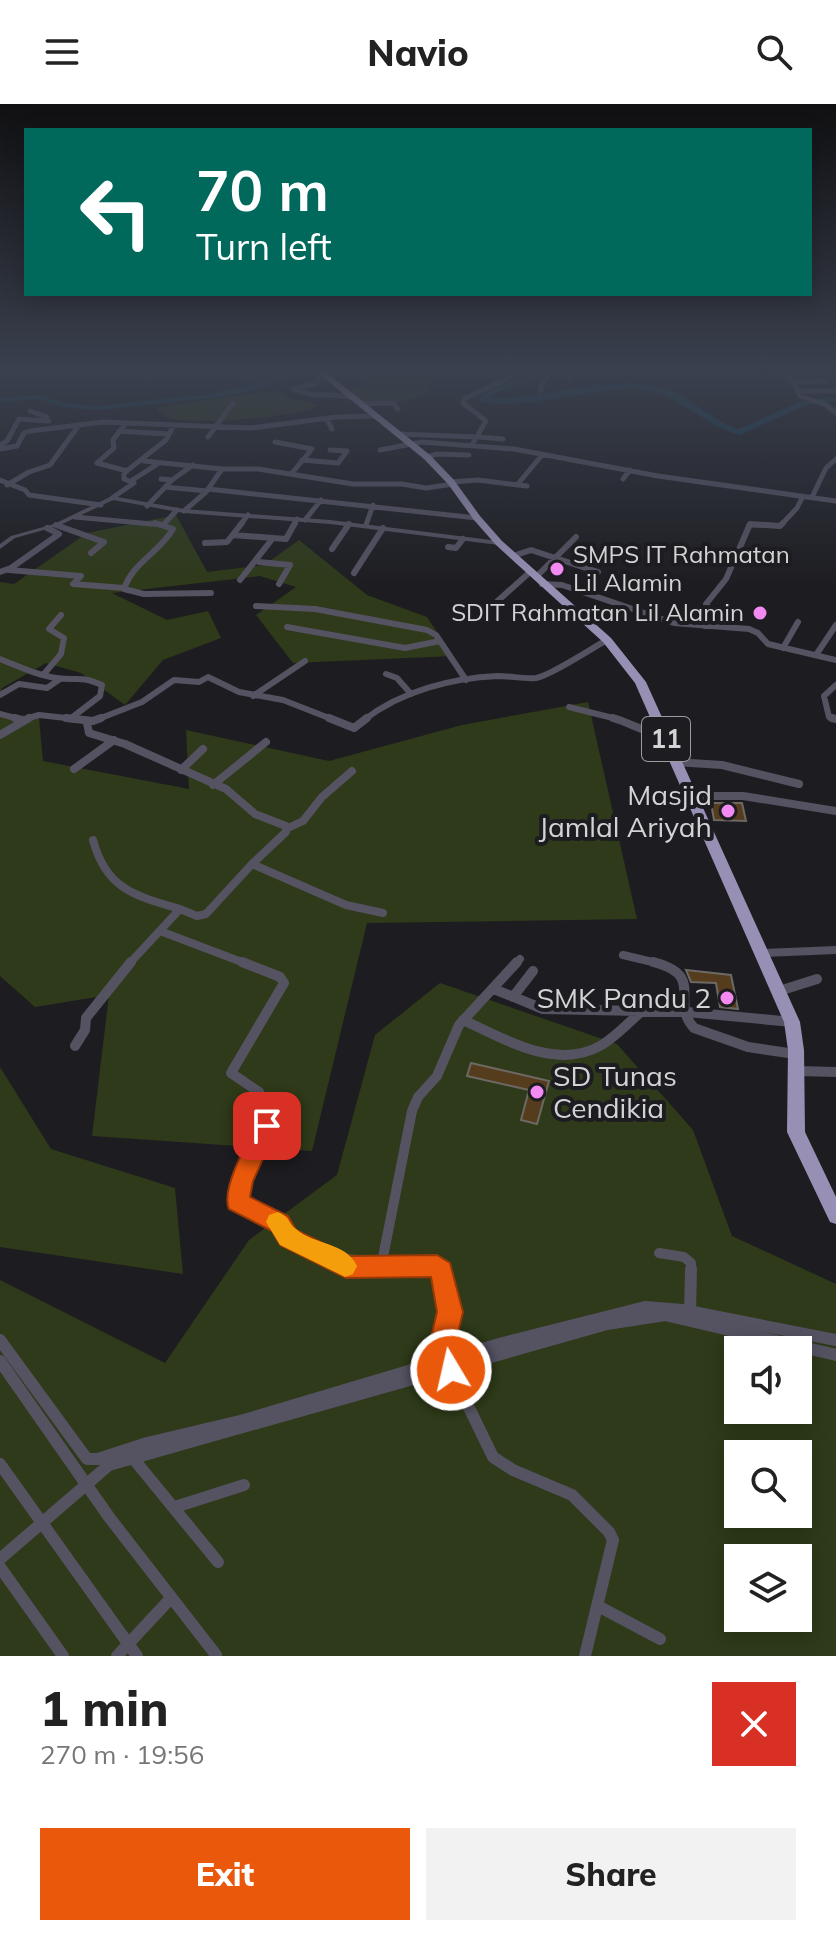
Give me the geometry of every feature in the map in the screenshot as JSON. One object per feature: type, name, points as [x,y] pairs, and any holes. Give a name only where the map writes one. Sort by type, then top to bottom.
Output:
[{"type":"highway","name":"11","points":[[409,441],[427,457],[499,543],[607,640],[640,682],[792,1022],[796,1132],[831,1195],[836,1216]]},
{"type":"street","points":[[0,447],[17,446],[20,441]]},
{"type":"street","points":[[7,485],[29,472],[50,465],[67,441]]},
{"type":"street","points":[[113,441],[114,448],[97,463],[127,471]]},
{"type":"street","points":[[131,481],[123,476],[127,471],[144,461],[149,452],[164,441]]},
{"type":"street","points":[[472,445],[475,441]]},
{"type":"street","points":[[275,442],[310,448],[292,473]]},
{"type":"street","points":[[380,450],[412,444],[472,445],[836,501]]},
{"type":"street","points":[[302,460],[338,463],[347,451],[330,450]]},
{"type":"street","points":[[427,457],[437,454],[469,455]]},
{"type":"street","points":[[517,485],[542,455]]},
{"type":"street","points":[[812,497],[820,486],[823,469],[836,459]]},
{"type":"street","points":[[144,461],[292,473],[353,484],[434,486],[478,480],[527,486]]},
{"type":"street","points":[[131,481],[160,462]]},
{"type":"street","points":[[147,506],[172,480],[193,465]]},
{"type":"street","points":[[163,525],[208,490],[222,469]]},
{"type":"street","points":[[623,479],[630,470]]},
{"type":"street","points":[[161,479],[172,480]]},
{"type":"street","points":[[0,480],[25,490],[29,495],[101,505]]},
{"type":"street","points":[[0,547],[13,537],[56,525],[101,505],[133,484],[131,481]]},
{"type":"street","points":[[348,502],[353,484]]},
{"type":"street","points":[[165,487],[348,502],[477,518]]},
{"type":"street","points":[[704,626],[705,621],[714,616],[706,604],[726,579],[750,524],[780,526],[797,508],[803,496]]},
{"type":"street","points":[[112,498],[180,510],[301,519],[499,543]]},
{"type":"street","points":[[233,535],[288,538],[301,519],[321,500]]},
{"type":"street","points":[[366,526],[373,505]]},
{"type":"street","points":[[205,543],[222,543],[233,535],[248,515]]},
{"type":"street","points":[[75,517],[172,528],[174,533],[131,568],[124,588]]},
{"type":"street","points":[[332,549],[349,524]]},
{"type":"street","points":[[56,525],[104,542],[91,553]]},
{"type":"street","points":[[9,570],[59,534],[47,528]]},
{"type":"street","points":[[354,573],[383,528]]},
{"type":"street","points":[[492,606],[536,578],[576,537]]},
{"type":"street","points":[[240,580],[259,562],[263,550],[273,538]]},
{"type":"street","points":[[448,547],[456,548],[463,539]]},
{"type":"street","points":[[513,556],[530,550],[598,572]]},
{"type":"street","points":[[259,562],[290,565],[279,584]]},
{"type":"street","points":[[70,574],[78,567]]},
{"type":"street","points":[[0,572],[70,574],[81,576],[73,584],[124,588],[142,596],[176,591],[211,593]]},
{"type":"street","points":[[536,578],[674,623],[753,630],[764,642],[836,660]]},
{"type":"street","points":[[256,606],[297,607],[427,630],[440,641],[466,680]]},
{"type":"street","points":[[43,675],[62,650],[64,638],[49,629],[61,615]]},
{"type":"street","points":[[783,648],[798,622]]},
{"type":"street","points":[[816,655],[836,625]]},
{"type":"street","points":[[287,627],[405,648],[440,641]]},
{"type":"street","points":[[0,735],[22,720],[39,715],[87,723],[142,702],[177,679],[197,683],[212,678],[253,696],[283,700],[352,728],[385,704],[411,694],[466,680],[500,676],[538,678],[607,640]]},
{"type":"street","points":[[0,659],[60,679],[81,676],[103,687],[100,696],[70,719]]},
{"type":"street","points":[[253,696],[305,661]]},
{"type":"street","points":[[0,695],[21,684],[29,670]]},
{"type":"street","points":[[386,674],[397,678],[411,694]]},
{"type":"street","points":[[21,684],[47,688],[60,679]]},
{"type":"street","points":[[836,685],[824,696],[829,717],[836,719]]},
{"type":"street","points":[[569,707],[637,724],[649,734],[664,735]]},
{"type":"street","points":[[0,714],[22,720]]},
{"type":"street","points":[[87,723],[89,733],[114,740],[226,789],[255,814],[288,828]]},
{"type":"street","points":[[74,769],[114,740]]},
{"type":"street","points":[[213,785],[266,742]]},
{"type":"street","points":[[181,770],[203,749]]},
{"type":"street","points":[[675,762],[728,765],[799,784]]},
{"type":"street","points":[[93,840],[99,863],[113,884],[197,916],[206,914],[288,828],[306,819],[322,797],[352,771]]},
{"type":"street","points":[[691,796],[743,796],[836,811]]},
{"type":"street","points":[[252,864],[346,905],[383,913]]},
{"type":"street","points":[[75,1046],[85,1030],[84,1022],[89,1013],[148,941],[180,909]]},
{"type":"street","points":[[160,931],[280,977],[284,983],[231,1073],[259,1092],[257,1105],[272,1119],[242,1181],[237,1202],[280,1223],[288,1237],[346,1267],[437,1266],[442,1270],[450,1312],[441,1350],[493,1457],[513,1470],[572,1495],[609,1532],[612,1551],[585,1656]]},
{"type":"street","points":[[763,953],[836,950]]},
{"type":"street","points":[[623,955],[663,965],[679,973],[684,979],[687,1012],[690,1025],[694,1028],[748,1047],[795,1054]]},
{"type":"street","points":[[347,1259],[378,1262],[383,1257],[412,1111],[418,1097],[437,1076],[463,1020],[520,959]]},
{"type":"street","points":[[513,997],[533,971]]},
{"type":"street","points":[[779,991],[817,979]]},
{"type":"street","points":[[494,989],[543,1009],[687,1012],[792,1022]]},
{"type":"street","points":[[463,1020],[523,1046],[547,1053],[569,1054],[597,1048],[643,1010]]},
{"type":"street","points":[[796,1071],[836,1072]]},
{"type":"street","points":[[659,1253],[684,1257],[691,1263],[690,1316]]},
{"type":"street","points":[[0,1559],[109,1465],[131,1454],[349,1388],[448,1366],[620,1321],[665,1315],[690,1316],[836,1340]]},
{"type":"street","points":[[690,1316],[836,1355]]},
{"type":"street","points":[[0,1340],[87,1459],[131,1454],[248,1427],[365,1394],[448,1366]]},
{"type":"street","points":[[0,1361],[5,1376],[216,1655]]},
{"type":"street","points":[[349,1388],[365,1394]]},
{"type":"street","points":[[248,1427],[266,1413]]},
{"type":"street","points":[[131,1454],[218,1562]]},
{"type":"street","points":[[0,1464],[133,1650]]},
{"type":"street","points":[[175,1507],[244,1485]]},
{"type":"street","points":[[0,1567],[63,1656]]},
{"type":"street","points":[[117,1656],[133,1650],[171,1598]]},
{"type":"street","points":[[598,1606],[660,1639]]},
{"type":"green space","points":[[176,515],[207,572],[264,565],[299,540],[367,595],[427,617],[453,656],[293,663],[256,615],[296,587],[260,576],[112,593],[167,620],[208,611],[221,638],[163,660],[125,705],[81,673],[46,663],[2,688],[0,699],[0,582],[14,584],[87,533]]},
{"type":"green space","points":[[588,702],[637,919],[367,923],[312,1151],[92,1136],[109,995],[35,1007],[0,976],[0,712],[39,718],[43,761],[189,789],[186,730],[329,761],[462,725]]},
{"type":"green space","points":[[440,983],[617,1044],[693,1130],[732,1236],[836,1284],[836,1656],[0,1656],[0,1280],[165,1363],[249,1240],[337,1175],[375,1035]]},
{"type":"green space","points":[[0,1067],[51,1149],[175,1188],[183,1274],[0,1247]]},
{"type":"building","name":"Masjid Jamlal Ariyah","points":[[711,803],[742,803],[746,821],[714,820]]},
{"type":"building","name":"SMK Pandu 2","points":[[686,970],[731,975],[738,1009],[720,1007],[716,983],[691,982]]},
{"type":"building","name":"SD Tunas Cendikia","points":[[471,1063],[549,1081],[537,1124],[521,1120],[529,1090],[467,1076]]},
{"type":"slow traffic","points":[[278,1222],[288,1237],[345,1266]]},
{"type":"place","name":"SMPS IT Rahmatan Lil Alamin","points":[[557,569]]},
{"type":"place","name":"SDIT Rahmatan Lil Alamin","points":[[760,613]]},
{"type":"place","name":"Masjid Jamlal Ariyah","points":[[728,811]]},
{"type":"place","name":"SMK Pandu 2","points":[[727,998]]},
{"type":"place","name":"SD Tunas Cendikia","points":[[537,1092]]},
{"type":"route","points":[[267,1126],[242,1181],[237,1202],[280,1223],[288,1237],[346,1267],[437,1266],[442,1270],[450,1312],[441,1350],[451,1370]]}]
